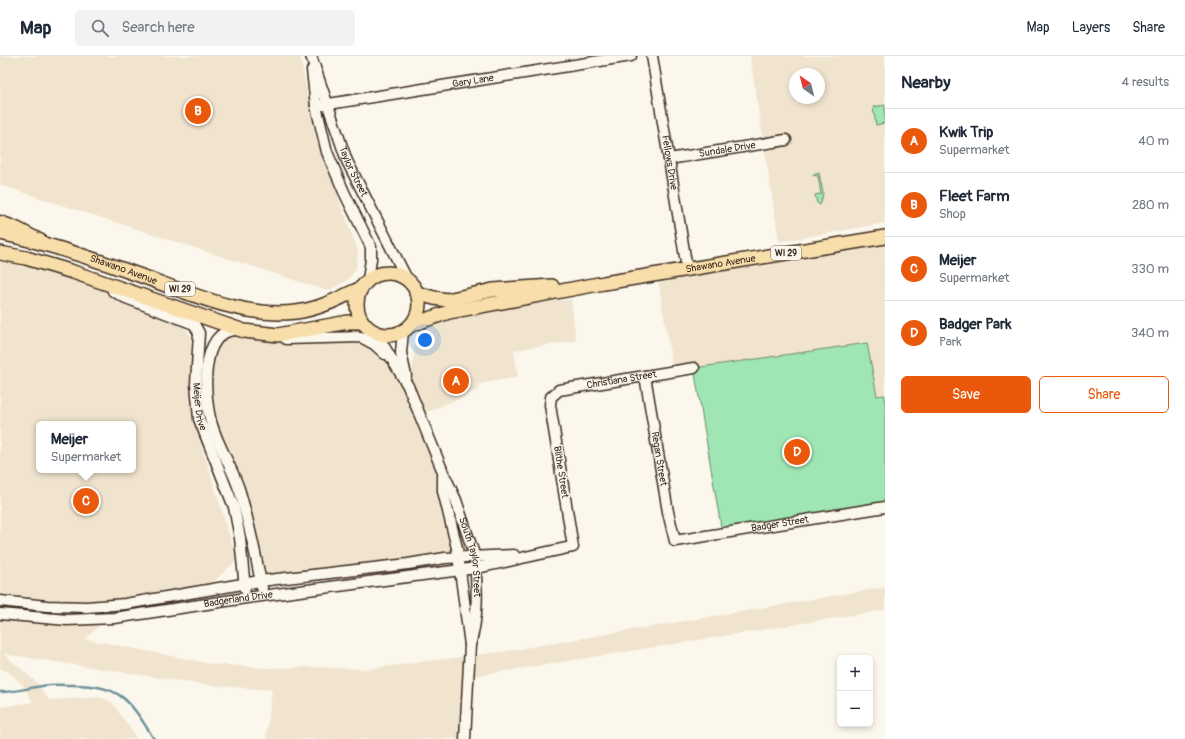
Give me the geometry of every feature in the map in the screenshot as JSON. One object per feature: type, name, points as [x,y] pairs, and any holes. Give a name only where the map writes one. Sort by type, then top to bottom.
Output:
[{"type":"highway","points":[[0,223],[41,242]]},
{"type":"main road","name":"Shawano Avenue","points":[[0,233],[41,242],[221,303],[269,313],[296,312],[322,306],[365,284]]},
{"type":"main road","name":"Shawano Avenue","points":[[407,328],[449,312],[604,283],[885,237]]},
{"type":"main road","name":"Shawano Avenue","points":[[0,253],[26,258],[91,278],[241,331],[278,335],[348,322],[362,322]]},
{"type":"main road","name":"WI 29","points":[[365,284],[378,275],[388,273],[399,276],[408,281]]},
{"type":"main road","points":[[407,328],[418,310],[416,293],[408,281]]},
{"type":"main road","name":"Shawano Avenue","points":[[416,293],[447,300],[493,290],[604,283]]},
{"type":"main road","points":[[365,284],[356,305],[358,314],[362,322],[376,333]]},
{"type":"main road","name":"WI 29","points":[[376,333],[390,335],[407,328]]},
{"type":"street","name":"Taylor Street","points":[[365,284],[371,259],[371,247],[367,236],[344,192],[327,152],[316,106],[310,56],[347,161],[408,281]]},
{"type":"street","name":"Gary Lane","points":[[316,106],[631,56]]},
{"type":"street","name":"Fellows Drive","points":[[652,56],[687,269]]},
{"type":"street","name":"Sundale Drive","points":[[669,159],[786,140]]},
{"type":"street","name":"Meijer Drive","points":[[91,278],[126,298],[194,324],[197,328],[199,333],[196,384],[199,419],[234,507],[240,538],[246,598]]},
{"type":"street","name":"South Taylor Street","points":[[407,328],[402,353],[408,386]]},
{"type":"street","name":"Meijer Drive","points":[[241,331],[231,329],[223,334],[210,349],[207,374],[208,406],[214,431],[241,495],[263,596]]},
{"type":"street","points":[[241,331],[266,339],[361,337],[374,344],[398,368]]},
{"type":"street","name":"South Taylor Street","points":[[376,333],[408,386],[456,500],[475,562],[477,614],[476,625],[470,645]]},
{"type":"street","name":"Christiana Street","points":[[552,397],[559,390],[694,368]]},
{"type":"street","name":"Regan Street","points":[[645,376],[668,512],[675,541]]},
{"type":"street","name":"Blithe Street","points":[[475,562],[573,547],[550,405],[552,397]]},
{"type":"street","name":"South Taylor Street","points":[[443,472],[443,491],[457,557],[470,645],[465,739]]},
{"type":"street","name":"Badger Street","points":[[675,541],[885,507]]},
{"type":"street","name":"Badgerland Drive","points":[[0,601],[47,606],[101,606],[140,602],[260,581],[457,557],[475,562]]},
{"type":"street","name":"Badgerland Drive","points":[[0,614],[67,620],[98,620],[144,615],[246,598],[459,569],[475,562]]},
{"type":"shaded area","points":[[0,56],[300,56],[317,140],[358,251],[356,270],[346,281],[328,291],[0,185]]},
{"type":"shaded area","points":[[750,56],[885,56],[885,223],[779,242]]},
{"type":"shaded area","points":[[885,237],[885,395],[877,396],[867,343],[673,371],[657,274]]},
{"type":"shaded area","points":[[0,253],[73,272],[183,323],[191,337],[191,391],[204,453],[237,560],[210,585],[130,596],[85,639],[212,664],[267,668],[310,667],[367,669],[507,651],[885,587],[885,610],[469,677],[465,739],[266,739],[272,690],[206,685],[4,654],[35,681],[49,700],[99,697],[112,702],[137,739],[0,739],[0,707],[33,702],[22,684],[8,672],[0,668]]},
{"type":"shaded area","points":[[571,299],[576,341],[514,350],[518,377],[479,384],[480,389],[420,415],[475,557],[260,581],[243,502],[212,425],[210,361],[220,340],[231,336],[272,342],[357,342],[368,329],[376,333],[401,373],[412,370],[416,335],[437,323],[501,308]]},
{"type":"green space","points":[[885,105],[885,123],[876,125],[873,107]]},
{"type":"green space","points":[[819,173],[823,193],[820,205],[817,203],[815,195],[821,194],[818,176],[812,175]]},
{"type":"green space","points":[[867,343],[877,396],[885,395],[885,507],[722,533],[694,368]]},
{"type":"waterway","points":[[0,692],[46,685],[90,686],[103,688],[122,697],[138,714],[154,739]]},
{"type":"place","name":"Fleet Farm","points":[[198,111]]},
{"type":"place","name":"Kwik Trip","points":[[456,381]]},
{"type":"place","name":"Badger Park","points":[[797,452]]},
{"type":"place","name":"Meijer","points":[[86,501]]}]
